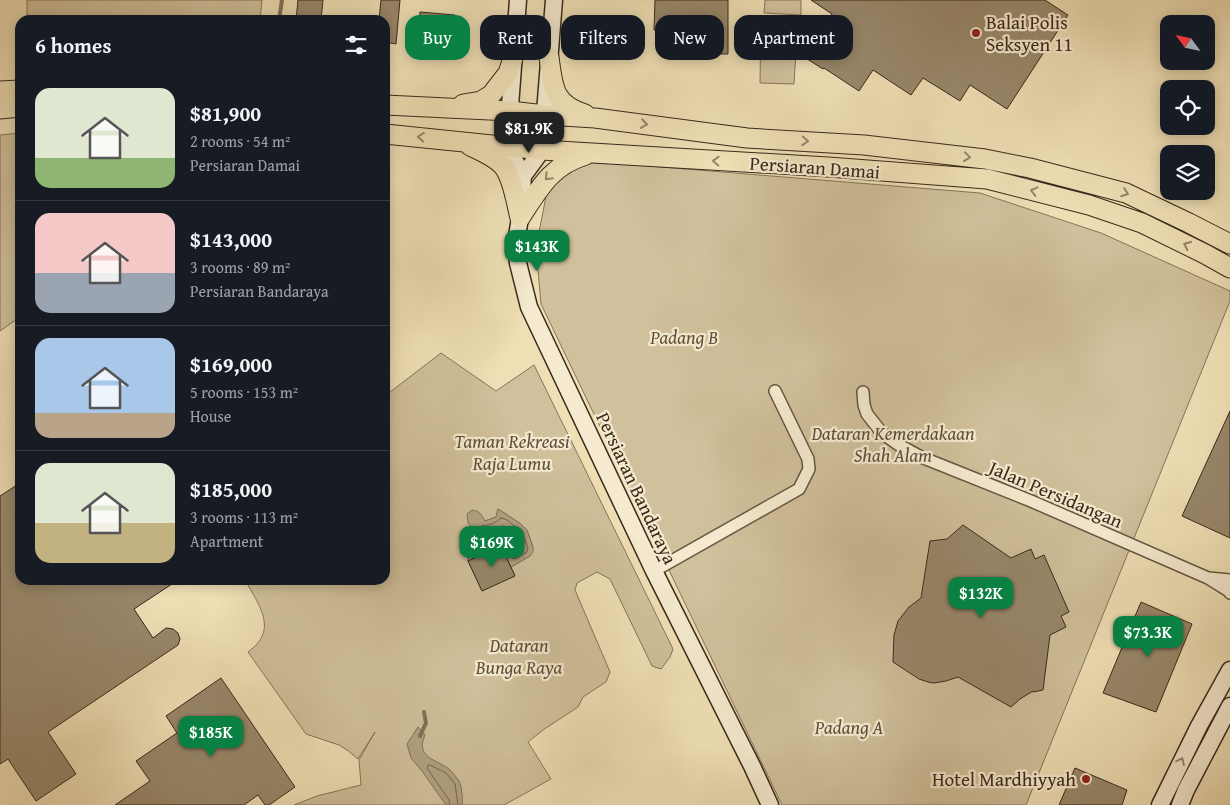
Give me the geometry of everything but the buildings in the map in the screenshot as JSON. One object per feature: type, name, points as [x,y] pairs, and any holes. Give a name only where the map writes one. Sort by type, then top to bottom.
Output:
[{"type":"main road","points":[[517,15],[518,0]]},
{"type":"main road","points":[[551,43],[554,0]]},
{"type":"main road","points":[[447,108],[481,101],[491,95],[508,74],[513,60]]},
{"type":"main road","points":[[514,60],[507,146],[523,176],[542,150],[550,60]]},
{"type":"main road","points":[[550,60],[553,88],[560,98],[567,106],[595,118]]},
{"type":"main road","points":[[0,109],[15,96]]},
{"type":"main road","name":"Persiaran Damai","points":[[390,104],[595,118],[747,138],[864,145],[985,159],[1030,168],[1126,193],[1189,222],[1230,244]]},
{"type":"main road","name":"Persiaran Damai","points":[[390,134],[590,154],[987,179],[1089,204],[1142,224],[1230,268]]},
{"type":"main road","points":[[456,140],[481,151],[503,166],[509,176],[520,218]]},
{"type":"main road","points":[[520,218],[543,182],[555,171],[575,158],[590,154]]},
{"type":"main road","name":"Persiaran Bandaraya","points":[[523,176],[516,242],[518,263],[529,307],[654,571],[770,805]]},
{"type":"main road","points":[[1160,805],[1198,726],[1229,670]]},
{"type":"main road","points":[[1180,805],[1230,706]]},
{"type":"street","points":[[654,571],[798,489],[809,469],[808,459],[775,391]]},
{"type":"street","name":"Jalan Persidangan","points":[[863,392],[867,414],[882,433],[899,445],[921,457],[1208,578],[1230,593]]},
{"type":"street","name":"Jalan Persidangan","points":[[1208,578],[1230,580]]},
{"type":"green space","points":[[27,0],[262,0],[260,15],[27,15]]},
{"type":"green space","points":[[765,0],[801,0],[801,15],[764,13]]},
{"type":"green space","points":[[760,60],[795,60],[794,84],[760,83]]},
{"type":"green space","points":[[15,134],[15,320],[0,331],[0,135]]},
{"type":"green space","name":"Dataran Kemerdakaan Shah Alam","points":[[575,160],[980,193],[1101,233],[1230,291],[1230,301],[1026,805],[782,805],[541,304],[536,248],[547,191]]},
{"type":"green space","points":[[441,353],[496,391],[534,365],[673,649],[670,657],[661,669],[652,666],[610,579],[597,572],[577,583],[575,590],[610,672],[606,682],[583,697],[578,707],[528,742],[551,779],[504,805],[294,805],[317,796],[361,785],[359,760],[375,732],[358,759],[339,745],[306,734],[248,652],[263,635],[263,617],[248,585],[390,585],[390,392]],"holes":[[[498,509],[527,530],[533,547],[530,556],[511,567],[515,575],[482,591],[468,561],[469,541],[478,533],[485,521],[496,517]]]},
{"type":"water","points":[[498,509],[527,530],[533,552],[530,556],[511,567],[501,546],[468,561],[469,541],[477,533],[468,523],[467,514],[472,510],[477,511],[485,521],[496,517]]},
{"type":"water","points":[[418,727],[425,735],[423,749],[428,757],[449,769],[459,781],[462,805],[446,805],[411,758],[407,744]]},
{"type":"waterway","points":[[280,15],[282,0]]},
{"type":"waterway","points":[[420,736],[426,723],[424,712]]},
{"type":"place","name":"Balai Polis Seksyen 11","points":[[976,33]]},
{"type":"place","name":"Hotel Mardhiyyah","points":[[1086,779]]},
{"type":"park label","name":"Padang B","points":[[684,337]]},
{"type":"park label","name":"Taman Rekreasi Raja Lumu","points":[[512,452]]},
{"type":"park label","name":"Dataran Bunga Raya","points":[[519,656]]},
{"type":"park label","name":"Padang A","points":[[849,727]]}]
